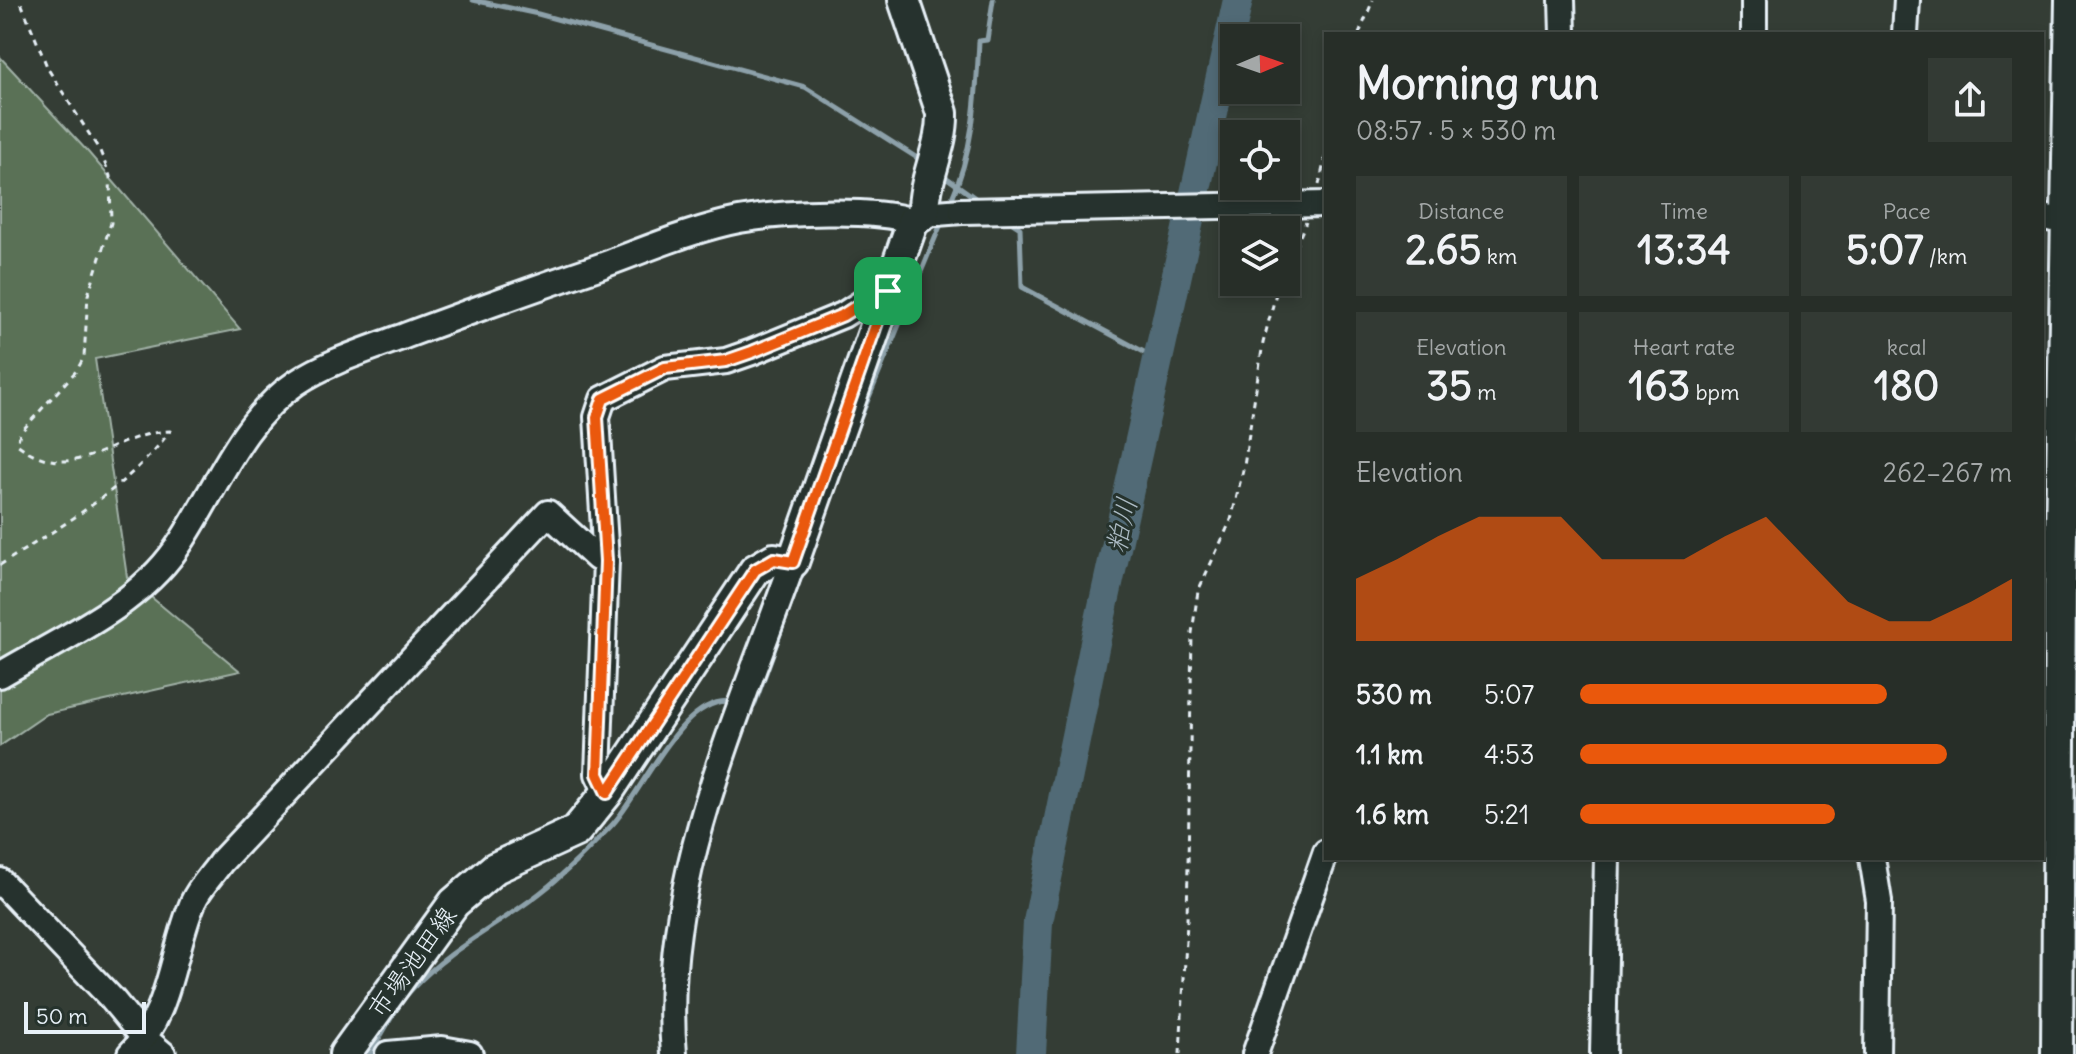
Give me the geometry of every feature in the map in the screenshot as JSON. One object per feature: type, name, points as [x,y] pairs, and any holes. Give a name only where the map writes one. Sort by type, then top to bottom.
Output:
[{"type":"main road","points":[[793,562],[888,291],[919,217],[943,130],[942,113],[904,0]]},
{"type":"main road","points":[[2057,1054],[2050,788],[2062,221],[2071,0]]},
{"type":"main road","name":"市場池田線","points":[[353,1051],[454,903],[495,868],[576,831],[607,793],[755,570],[774,559],[793,562]]},
{"type":"street","points":[[1562,0],[1563,32]]},
{"type":"street","points":[[1754,0],[1754,32]]},
{"type":"street","points":[[1905,32],[1907,0]]},
{"type":"street","points":[[0,675],[108,612],[150,581],[176,550],[228,462],[262,414],[295,384],[343,359],[502,299],[737,220],[788,215],[893,214],[919,217],[962,211],[1324,204]]},
{"type":"street","points":[[607,793],[598,774],[606,561],[597,417],[603,399],[665,368],[726,361],[752,352],[843,315],[879,292],[888,291]]},
{"type":"street","points":[[146,1049],[164,1004],[194,900],[221,862],[548,513],[597,558],[606,561]]},
{"type":"street","points":[[674,1054],[679,939],[688,873],[793,562]]},
{"type":"street","points":[[1255,1054],[1324,858]]},
{"type":"street","points":[[1603,1054],[1607,860]]},
{"type":"street","points":[[1872,860],[1879,901],[1877,1054]]},
{"type":"street","points":[[0,881],[112,999],[146,1049]]},
{"type":"street","points":[[388,1054],[442,1049],[470,1054]]},
{"type":"path","points":[[0,565],[59,527],[148,461],[170,431],[149,432],[88,460],[50,461],[34,457],[17,444],[20,433],[77,370],[84,357],[88,295],[111,223],[110,176],[100,151],[48,69],[20,0]]},
{"type":"path","points":[[1360,32],[1373,0]]},
{"type":"path","points":[[1180,1054],[1187,922],[1192,633],[1198,591],[1231,520],[1244,466],[1263,343],[1275,296]]},
{"type":"green space","points":[[0,57],[88,152],[240,329],[95,359],[127,577],[240,671],[47,714],[0,746]]},
{"type":"waterway","points":[[473,0],[538,14],[805,87],[922,161]]},
{"type":"waterway","points":[[950,203],[969,143],[979,41],[987,40],[993,0]]},
{"type":"waterway","name":"粕川","points":[[1031,1054],[1038,922],[1096,638],[1238,0]]},
{"type":"waterway","points":[[940,173],[981,202]]},
{"type":"waterway","points":[[850,443],[943,219]]},
{"type":"waterway","points":[[1006,219],[1020,228],[1022,287],[1159,360]]},
{"type":"waterway","points":[[747,705],[754,706],[804,568]]},
{"type":"waterway","points":[[370,1054],[401,1003],[427,974],[550,885],[611,826],[681,728],[697,713],[715,703],[734,702]]},
{"type":"route","points":[[888,291],[793,562],[774,559],[755,570],[607,793],[598,774],[606,513],[597,417],[603,399],[665,368],[726,361],[752,352],[843,315],[879,292],[888,291]]}]
